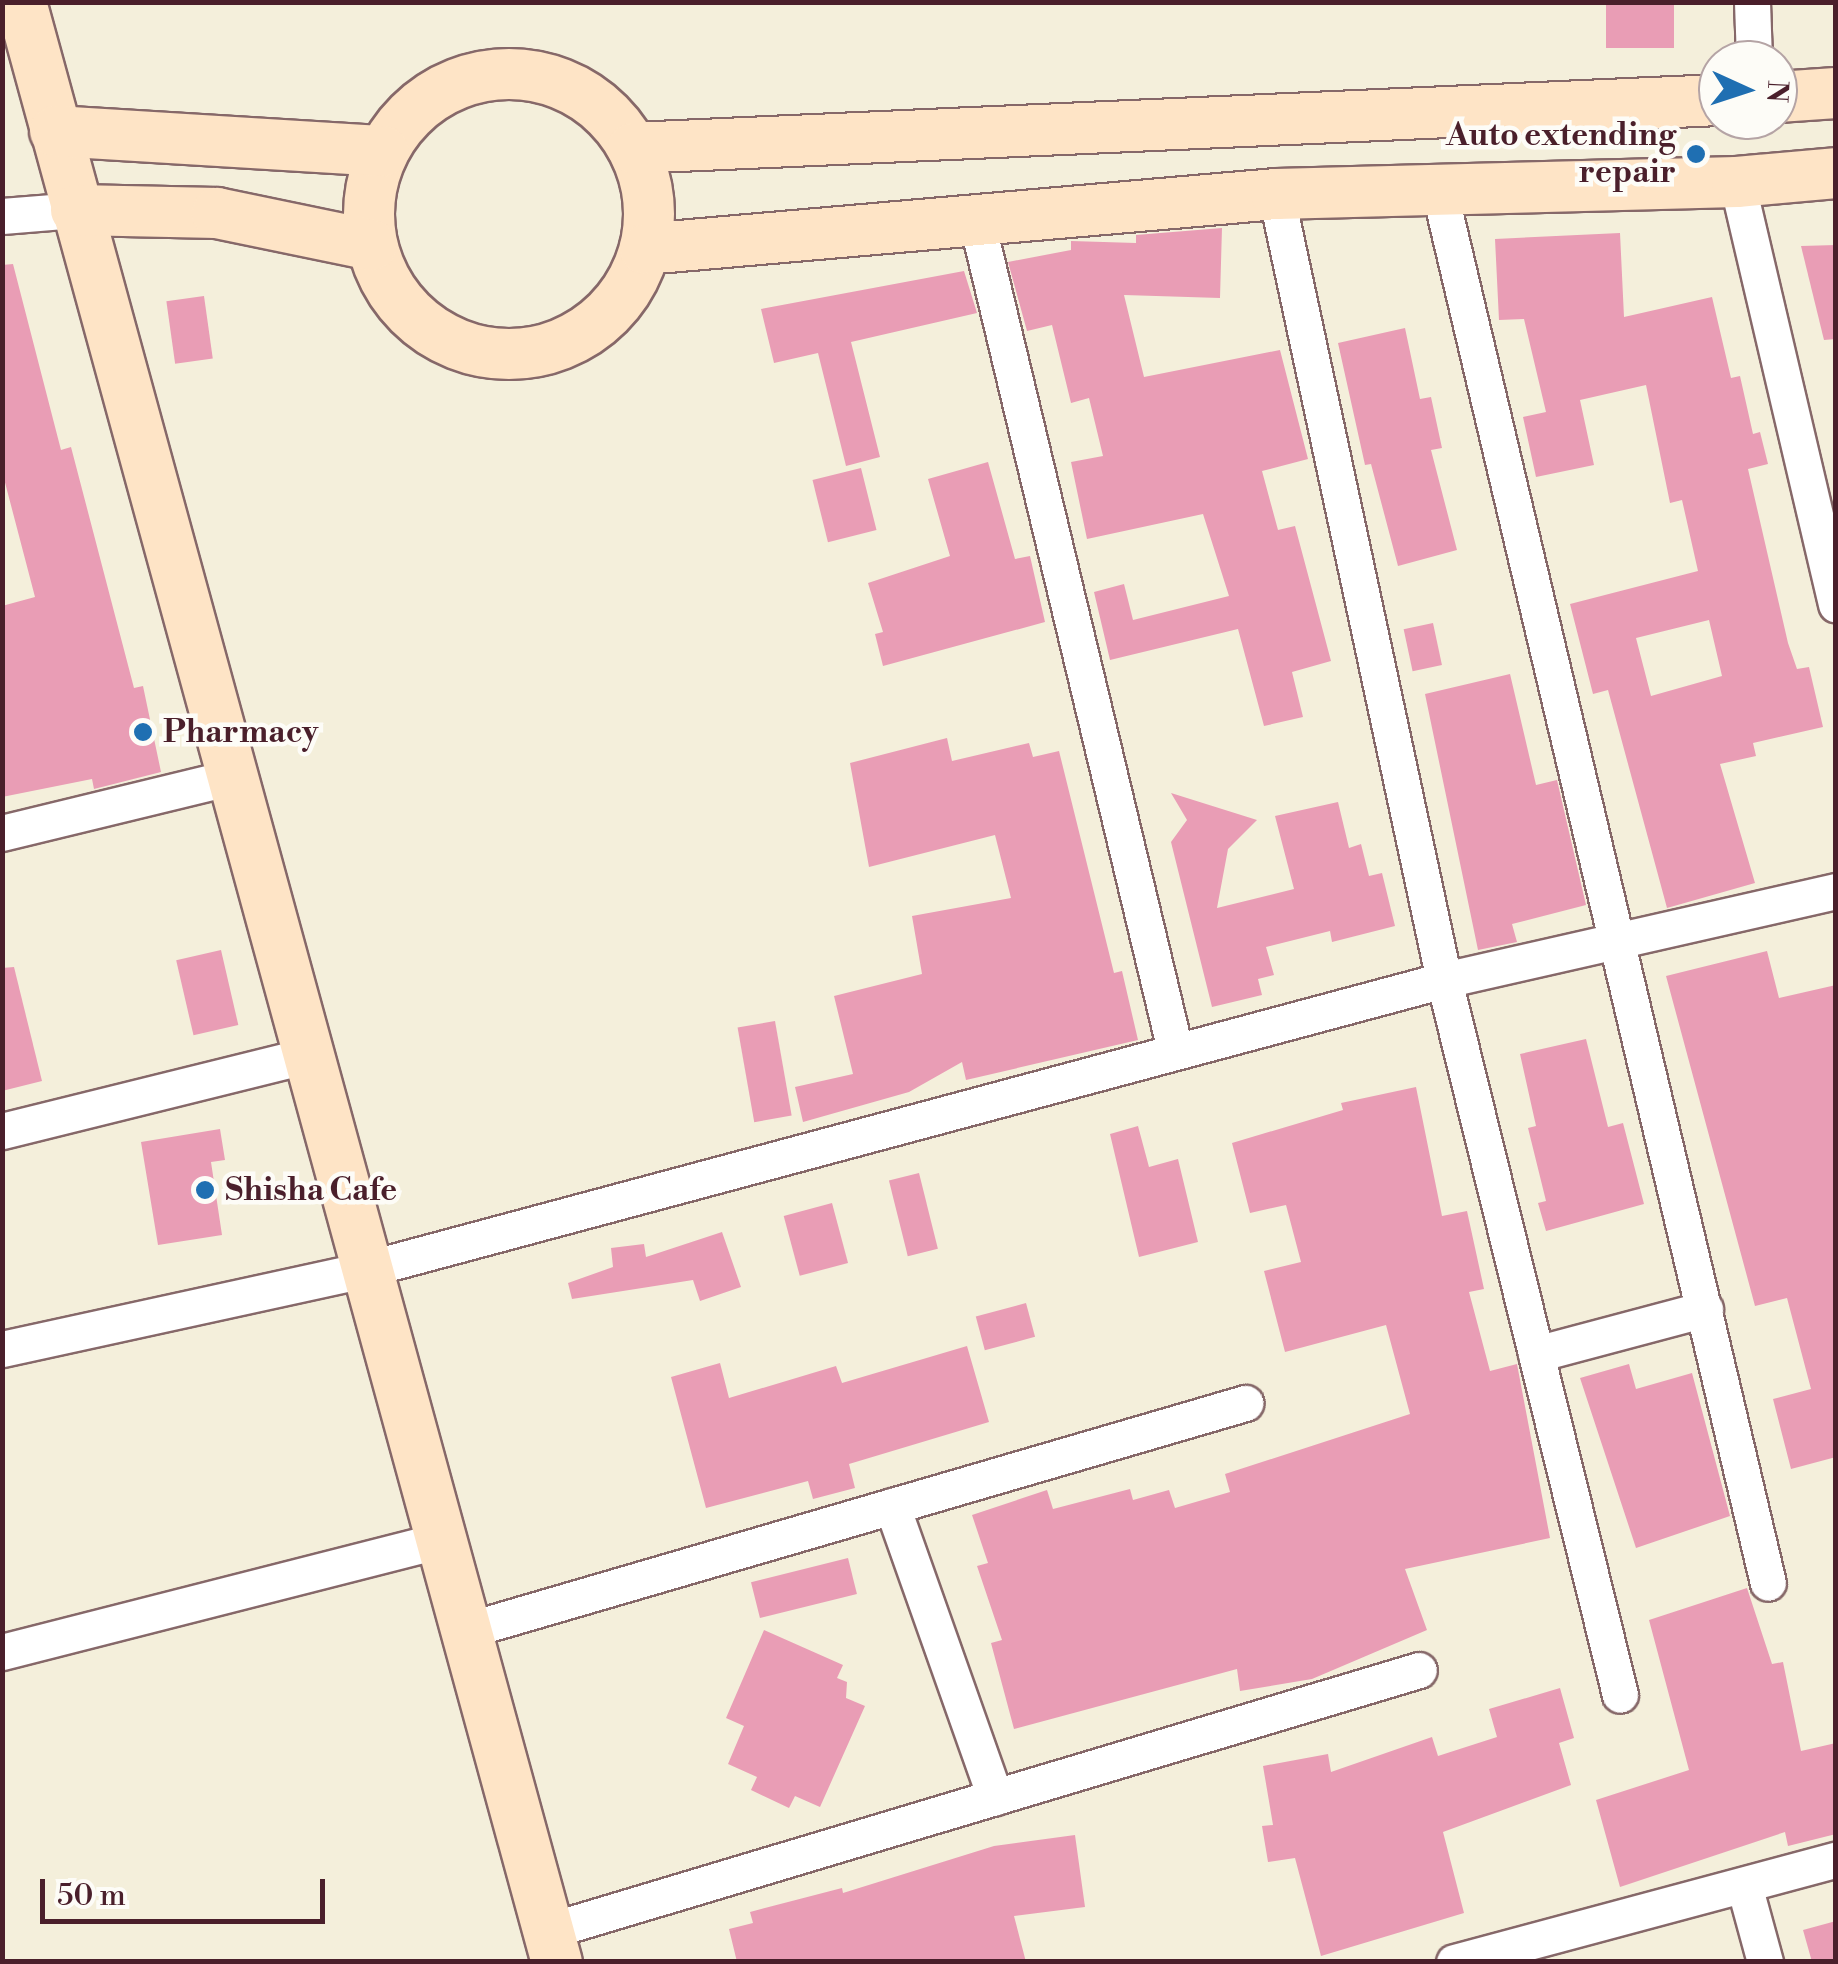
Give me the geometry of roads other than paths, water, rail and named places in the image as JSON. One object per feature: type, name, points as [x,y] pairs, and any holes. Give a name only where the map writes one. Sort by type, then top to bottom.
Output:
[{"type":"street","points":[[20,2],[304,1056],[552,1946],[995,1797],[1419,1670]]},
{"type":"street","points":[[1752,2],[1753,40]]},
{"type":"street","points":[[486,75],[529,75],[571,88],[607,113],[633,148],[645,180],[645,249],[629,288],[602,319],[567,342],[527,354],[486,353],[446,340],[412,316],[386,283],[372,244],[370,197],[384,151],[409,115],[444,89],[486,75]]},
{"type":"street","points":[[1798,96],[1836,93]]},
{"type":"street","points":[[633,148],[1698,101]]},
{"type":"street","points":[[55,131],[384,151]]},
{"type":"street","points":[[645,249],[1276,194],[1438,186],[1738,182],[1836,173]]},
{"type":"street","points":[[1738,182],[1836,605]]},
{"type":"street","points":[[1438,186],[1620,939],[1768,1583]]},
{"type":"street","points":[[1276,194],[1444,980],[1620,1695]]},
{"type":"street","points":[[2,216],[76,210],[217,214],[372,244]]},
{"type":"street","points":[[978,222],[1175,1050]]},
{"type":"street","points":[[2,833],[228,778]]},
{"type":"street","points":[[2,1349],[363,1270],[1444,980],[1836,892]]},
{"type":"street","points":[[2,1130],[304,1056]]},
{"type":"street","points":[[1536,1354],[1705,1310]]},
{"type":"street","points":[[464,1631],[1245,1403]]},
{"type":"street","points":[[892,1506],[995,1797]]},
{"type":"street","points":[[2,1652],[439,1542]]},
{"type":"street","points":[[1454,1962],[1836,1860]]},
{"type":"street","points":[[1744,1885],[1765,1962]]},
{"type":"place","name":"Auto extending repair","points":[[1696,154]]},
{"type":"place","name":"Pharmacy","points":[[143,732]]},
{"type":"place","name":"Shisha Cafe","points":[[205,1190]]}]
